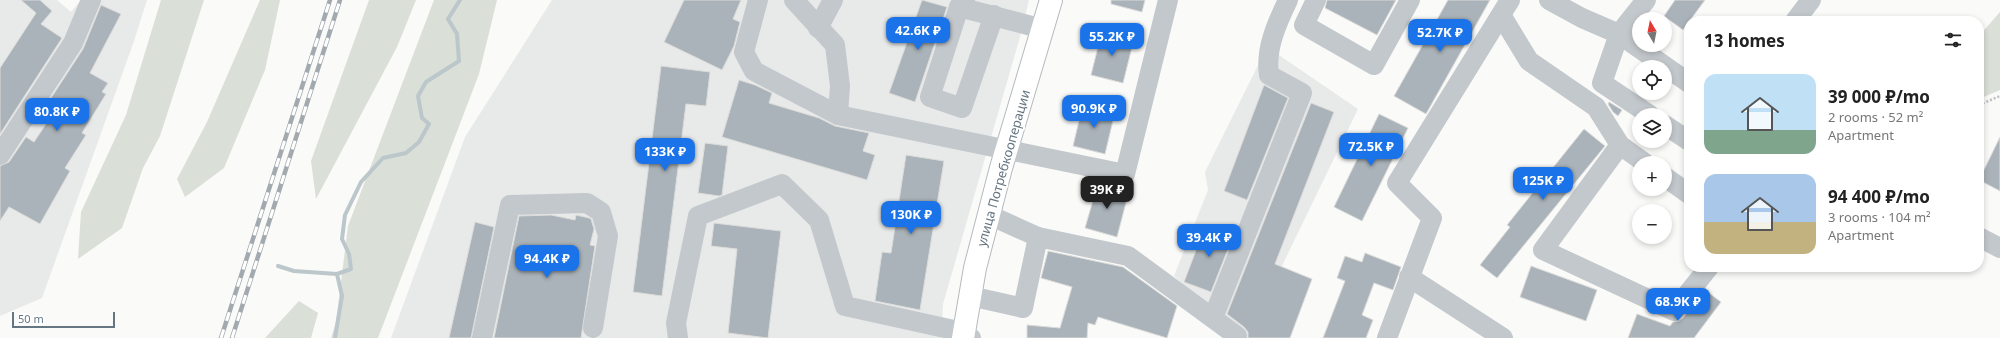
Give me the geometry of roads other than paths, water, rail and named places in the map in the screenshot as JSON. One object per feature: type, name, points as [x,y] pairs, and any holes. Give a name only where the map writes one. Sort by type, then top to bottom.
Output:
[{"type":"main road","name":"улица Потребкооперации","points":[[966,336],[970,296],[975,268],[989,214],[1051,0]]},
{"type":"street","points":[[0,155],[73,43],[91,0]]},
{"type":"street","points":[[758,0],[744,52],[754,72],[838,115],[1007,151],[1125,174],[1168,0]]},
{"type":"street","points":[[794,0],[835,45],[840,86],[838,115]]},
{"type":"street","points":[[818,28],[833,0]]},
{"type":"street","points":[[1213,318],[1302,93],[1269,75],[1267,61],[1277,24],[1288,0]]},
{"type":"street","points":[[1316,0],[1304,25],[1374,65],[1410,0]]},
{"type":"street","points":[[1549,0],[1582,18],[1619,34],[1684,80]]},
{"type":"street","points":[[1640,108],[1602,82],[1619,34],[1646,0]]},
{"type":"street","points":[[1799,16],[1811,0]]},
{"type":"street","points":[[994,15],[962,108],[930,97],[962,3],[994,15],[1043,29]]},
{"type":"street","points":[[1506,8],[1529,62],[1596,107],[1620,145],[1635,156]]},
{"type":"street","points":[[1387,338],[1432,218],[1396,183],[1506,8]]},
{"type":"street","points":[[1672,130],[1684,138]]},
{"type":"street","points":[[1620,145],[1543,250],[1674,311],[1705,272]]},
{"type":"street","points":[[1672,182],[1684,190]]},
{"type":"street","points":[[678,338],[676,324],[698,216],[782,184],[819,220],[845,306],[966,336]]},
{"type":"street","points":[[482,338],[510,205],[587,203],[601,212],[608,236],[593,328]]},
{"type":"street","points":[[989,214],[1038,237],[1128,256],[1237,336]]},
{"type":"street","points":[[970,296],[1022,308],[1038,237]]},
{"type":"street","points":[[1984,240],[2000,248]]},
{"type":"street","points":[[1409,277],[1503,338]]},
{"type":"waterway","points":[[335,338],[342,296],[337,274],[351,269],[349,254],[342,239],[345,215],[361,182],[383,158],[406,153],[419,142],[429,124],[422,118],[418,96],[426,82],[459,61],[457,34],[448,19],[460,0]]},
{"type":"waterway","points":[[278,266],[294,271],[337,274]]},
{"type":"railway","points":[[221,338],[330,0]]},
{"type":"railway","points":[[232,338],[340,0]]}]
